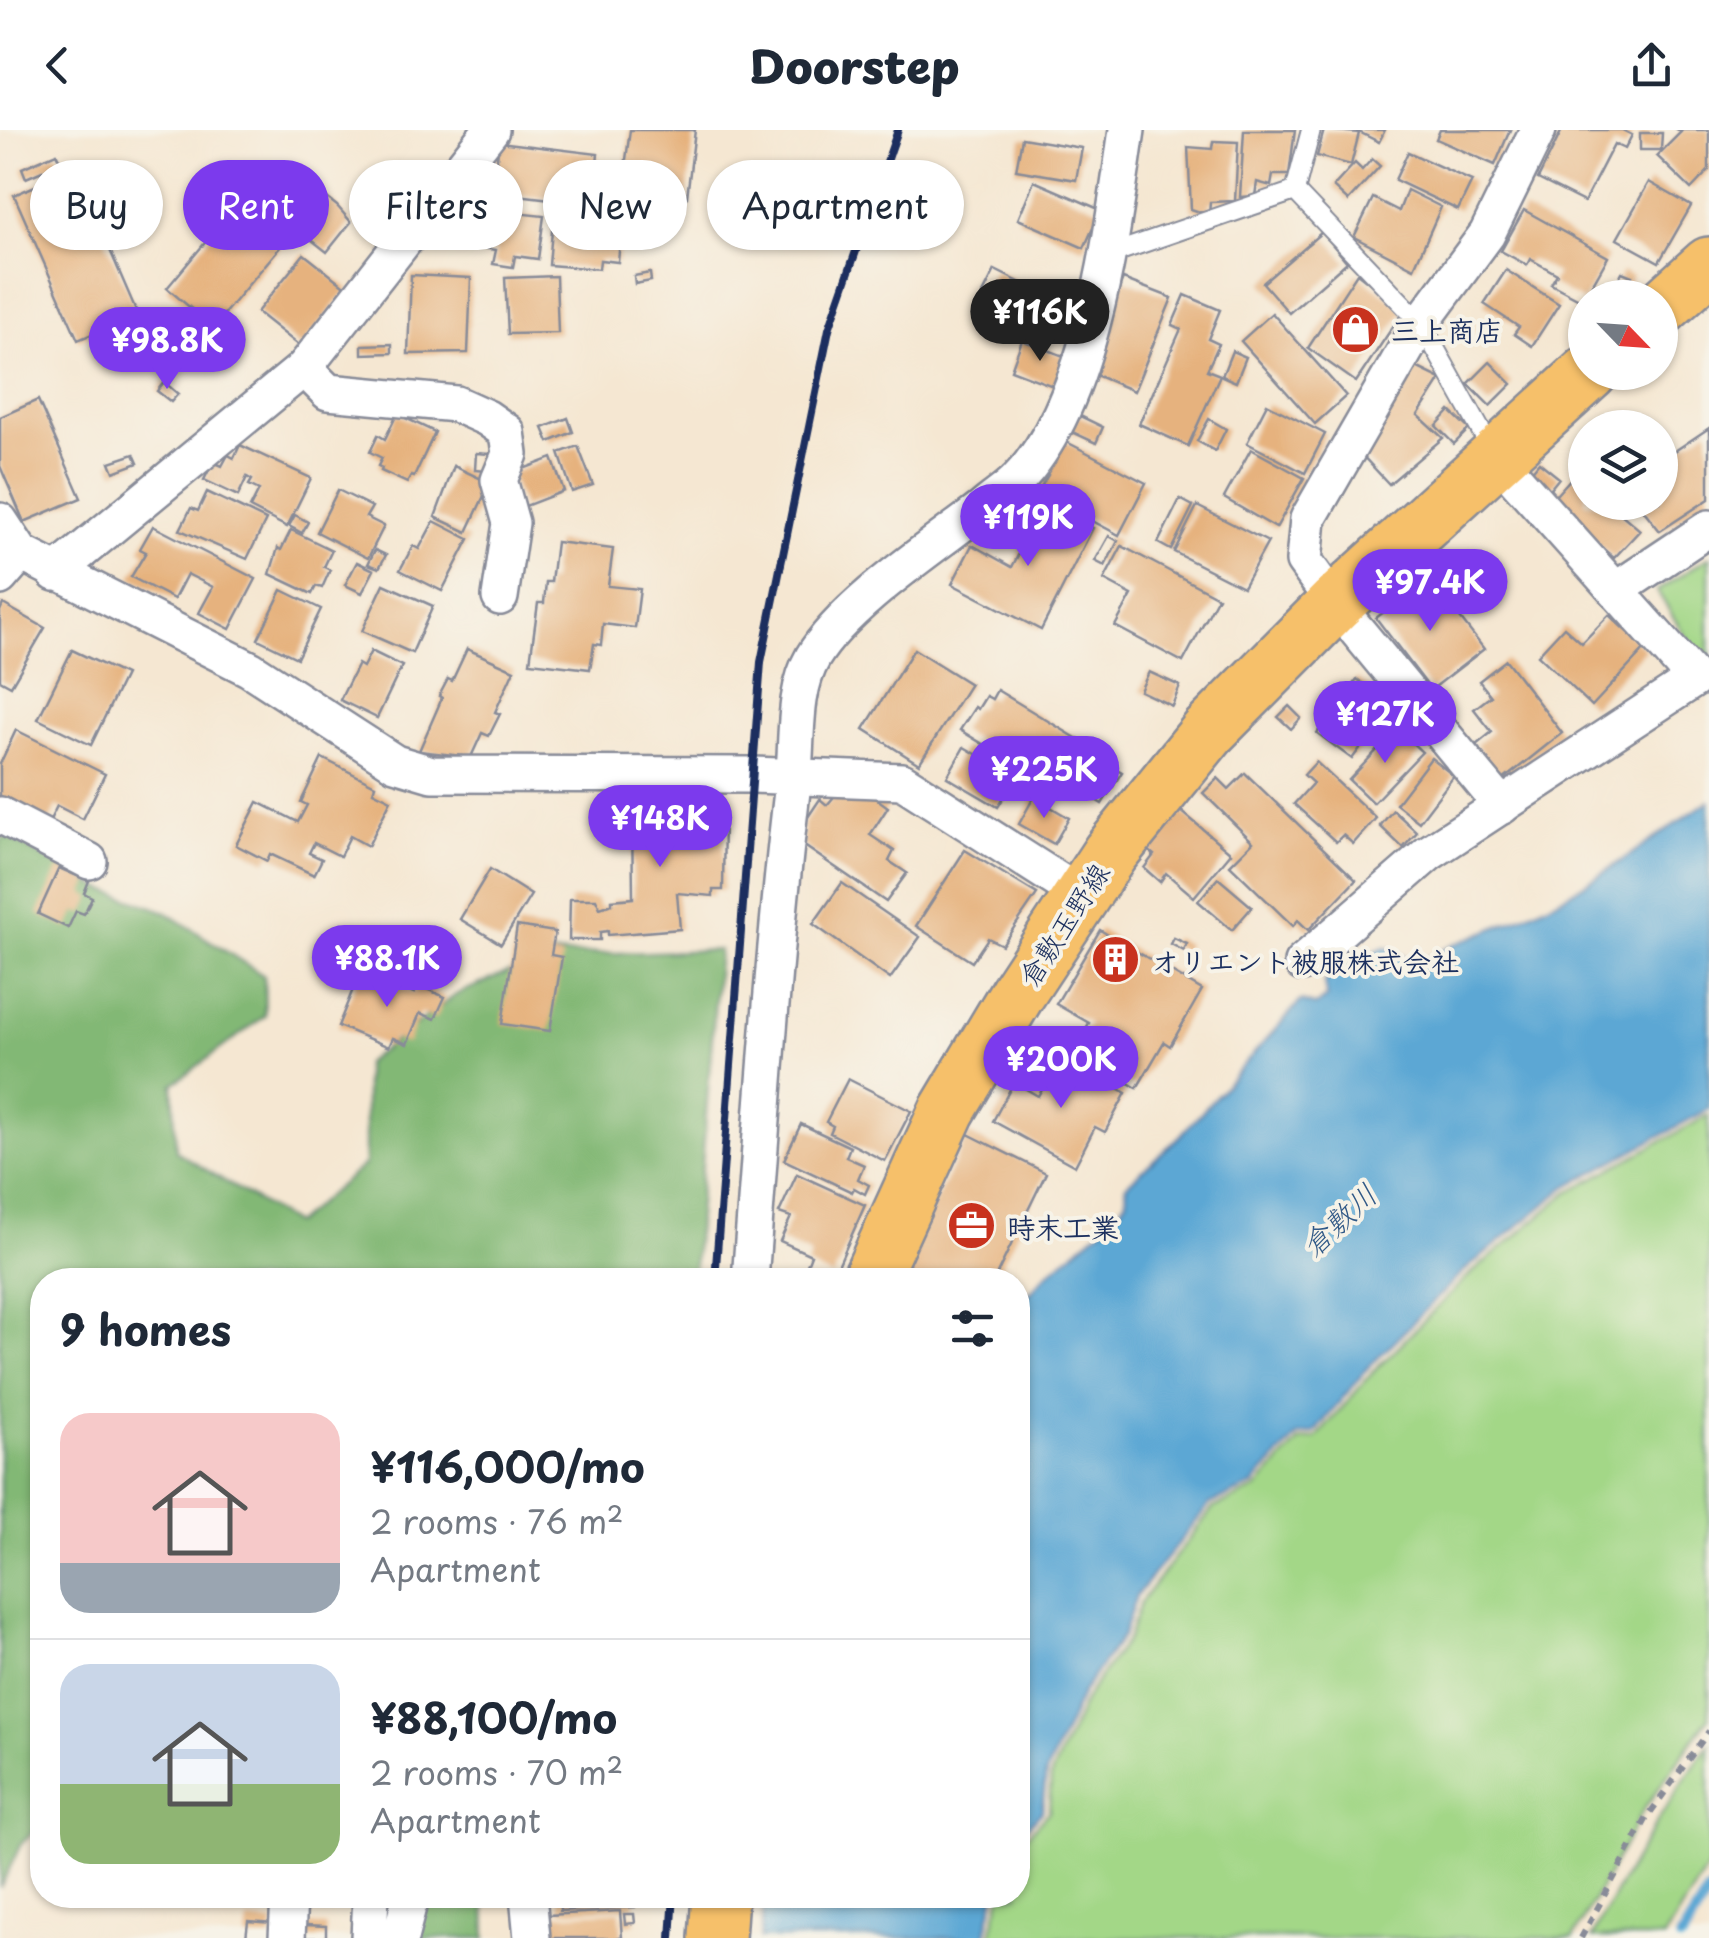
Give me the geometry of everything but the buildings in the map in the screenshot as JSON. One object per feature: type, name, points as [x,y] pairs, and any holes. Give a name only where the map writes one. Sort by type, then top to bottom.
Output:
[{"type":"main road","points":[[1678,292],[1709,264]]},
{"type":"main road","name":"倉敷玉野線","points":[[875,1268],[947,1111],[1016,994],[1110,852],[1208,732],[1335,604],[1571,390]]},
{"type":"main road","points":[[718,1938],[719,1908]]},
{"type":"street","points":[[55,573],[304,368],[491,130]]},
{"type":"street","points":[[751,1268],[780,878],[794,778],[801,686],[814,656],[850,612],[1019,479],[1057,422],[1085,347],[1108,256],[1127,130]]},
{"type":"street","points":[[1502,806],[1304,561],[1308,518],[1422,323],[1487,234],[1538,130]]},
{"type":"street","points":[[304,368],[328,392],[456,404],[507,432],[510,454],[499,480],[511,524],[500,597]]},
{"type":"street","points":[[1302,963],[1429,853],[1696,679],[1497,458]]},
{"type":"street","points":[[0,521],[10,565],[55,573],[250,669],[395,763],[432,774],[902,781],[1081,894]]},
{"type":"street","points":[[1616,590],[1709,528]]},
{"type":"street","points":[[0,815],[89,862]]},
{"type":"street","points":[[287,1938],[288,1908]]},
{"type":"street","points":[[369,1938],[370,1908]]},
{"type":"street","points":[[400,1938],[408,1908]]},
{"type":"street","points":[[529,1908],[532,1938]]},
{"type":"lane","points":[[1295,191],[1311,130]]},
{"type":"lane","points":[[1108,256],[1295,191]]},
{"type":"lane","points":[[1295,191],[1422,323],[1497,458]]},
{"type":"path","points":[[1581,1938],[1648,1816],[1709,1731]]},
{"type":"green space","points":[[1709,557],[1709,661],[1703,665],[1657,591]]},
{"type":"green space","points":[[6,836],[102,889],[164,911],[264,976],[265,1016],[173,1084],[176,1151],[294,1224],[365,1164],[365,1063],[457,994],[549,955],[719,950],[694,1268],[30,1268],[30,1835],[21,1844],[0,1888],[0,840]]},
{"type":"green space","points":[[1709,1115],[1709,1717],[1642,1812],[1573,1938],[990,1938],[998,1908],[1030,1908],[1030,1832],[1049,1811],[1051,1775],[1087,1695],[1128,1638],[1141,1601],[1213,1508],[1256,1489],[1299,1441],[1316,1438],[1373,1372],[1466,1278],[1568,1192]]},
{"type":"green space","points":[[1709,1744],[1709,1865],[1664,1938],[1592,1938],[1646,1839]]},
{"type":"green space","points":[[384,1908],[485,1908],[486,1938],[382,1938]]},
{"type":"water","name":"倉敷川","points":[[1709,801],[1709,1109],[1566,1187],[1463,1272],[1366,1370],[1314,1433],[1297,1436],[1252,1486],[1210,1504],[1136,1596],[1123,1635],[1083,1691],[1046,1773],[1042,1811],[1030,1824],[1030,1293],[1110,1222],[1127,1200],[1126,1185],[1179,1137],[1301,1001],[1316,1006],[1327,997],[1324,982],[1350,963],[1385,947],[1416,963],[1530,913],[1600,875]]},
{"type":"water","points":[[763,1908],[992,1908],[985,1938],[760,1938]]},
{"type":"waterway","points":[[1681,1938],[1709,1892]]},
{"type":"railway","points":[[716,1268],[761,662],[829,329],[898,130]]},
{"type":"railway","points":[[671,1938],[673,1908]]},
{"type":"place","name":"三上商店","points":[[1356,329]]},
{"type":"place","name":"オリエント被服株式会社","points":[[1116,960]]},
{"type":"place","name":"時末工業","points":[[972,1226]]}]
